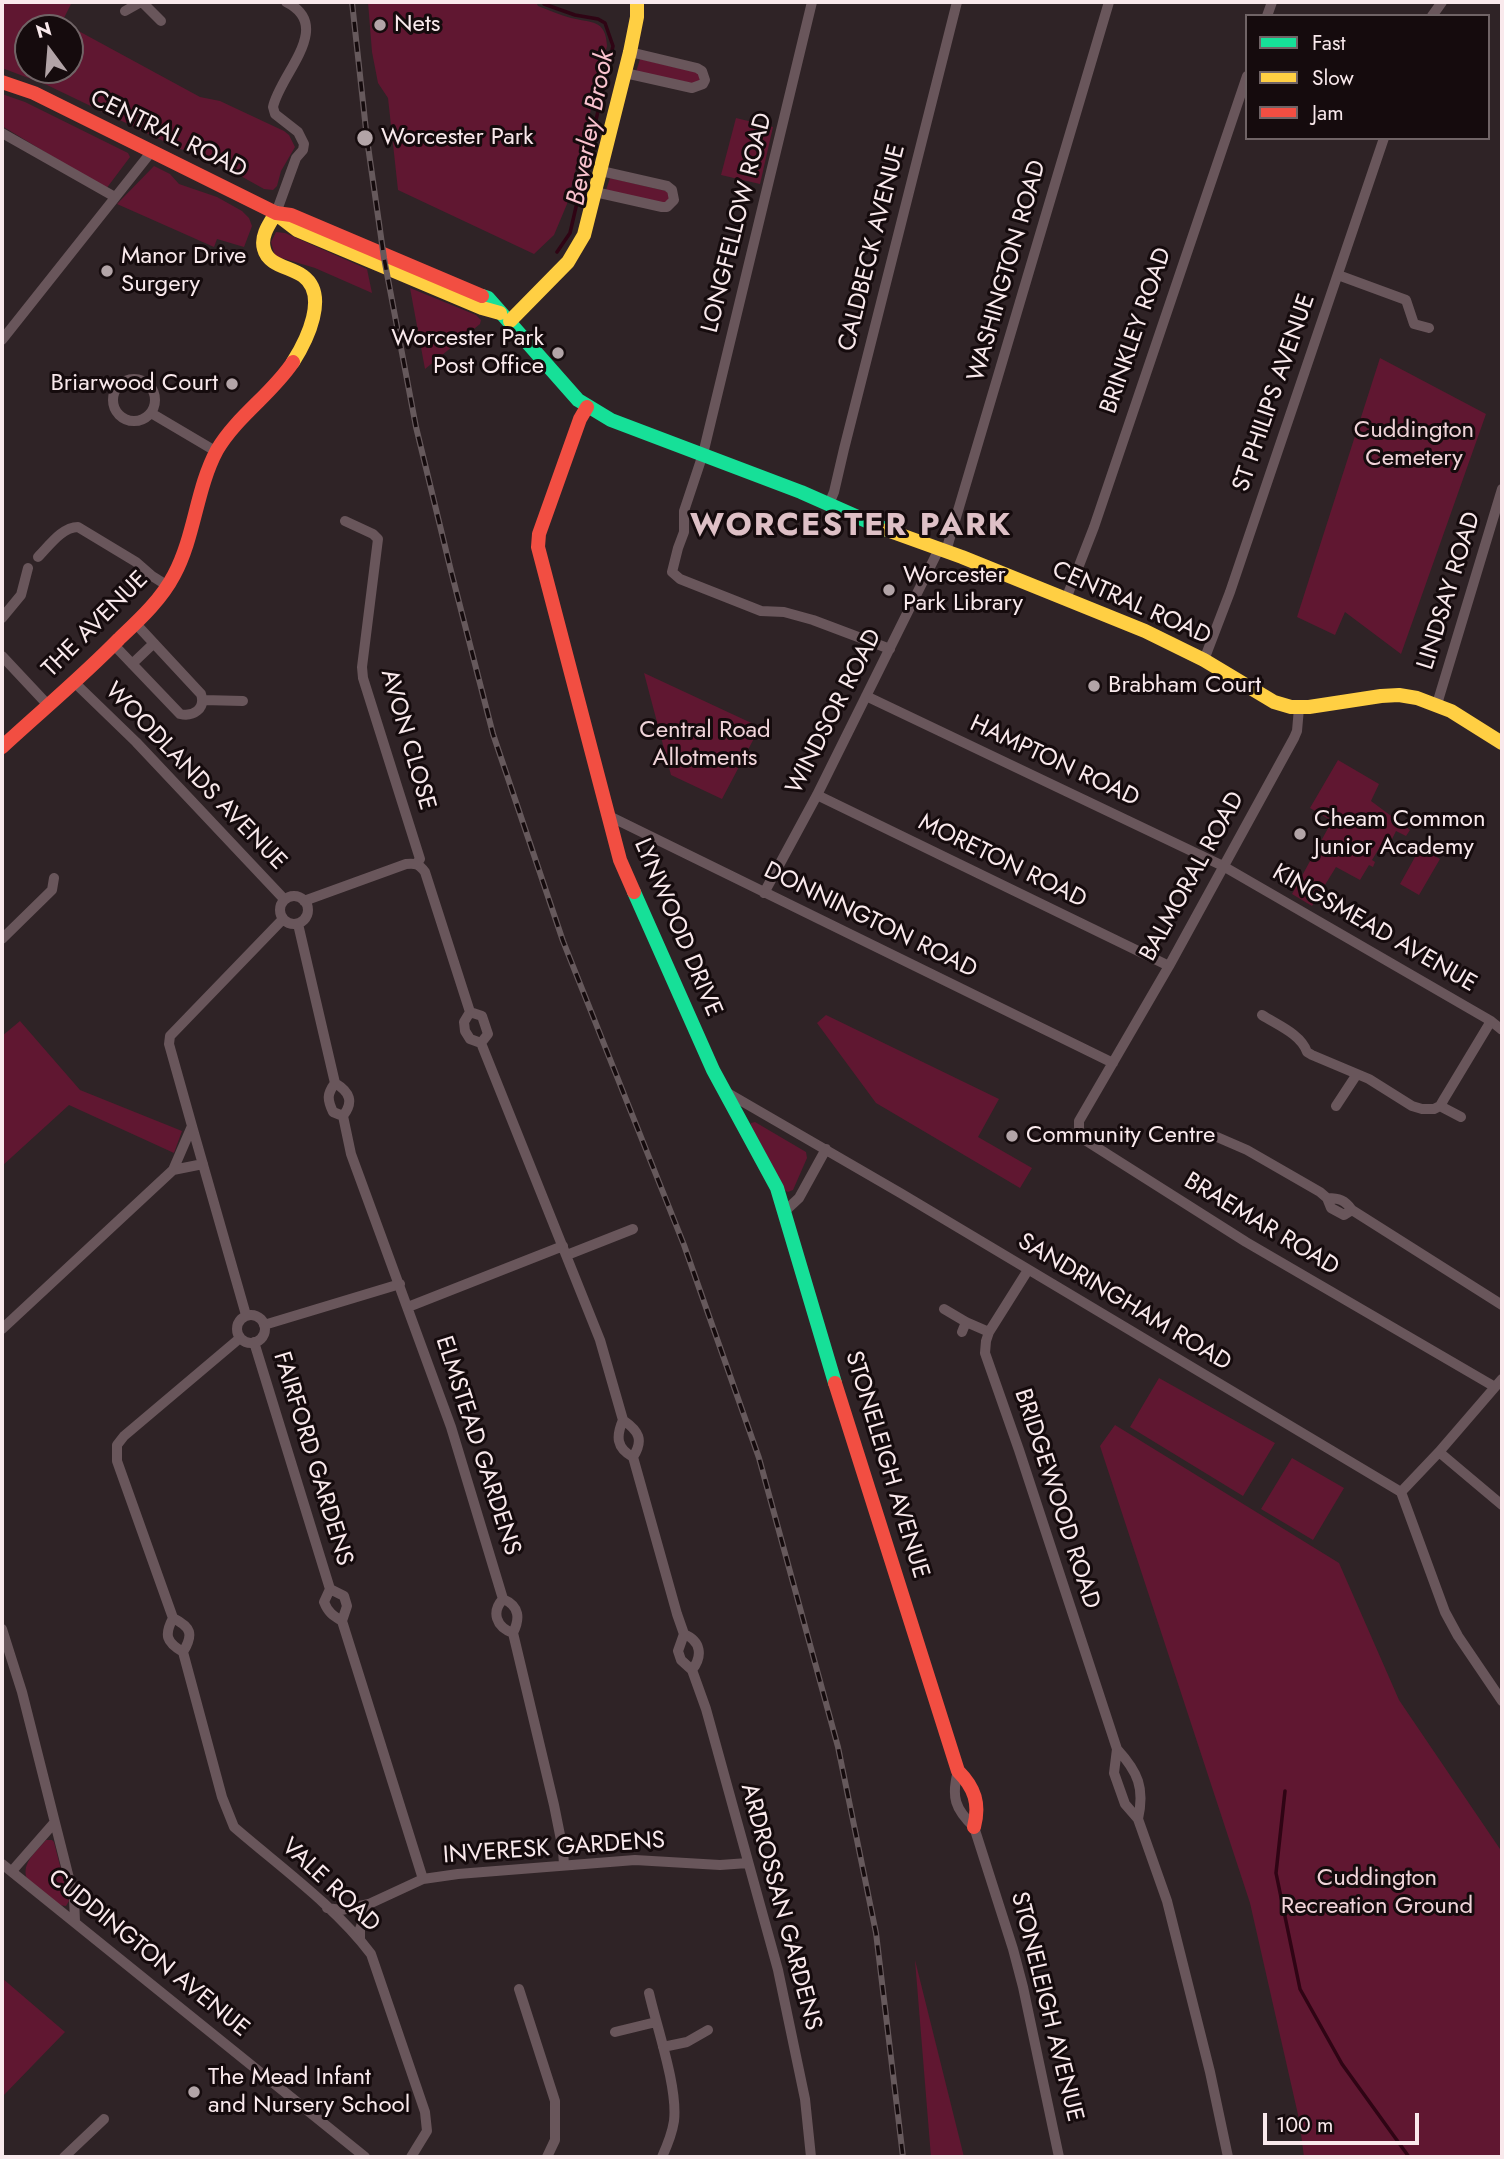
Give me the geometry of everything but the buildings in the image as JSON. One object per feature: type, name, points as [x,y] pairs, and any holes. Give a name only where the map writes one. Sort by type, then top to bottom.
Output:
[{"type":"street","points":[[125,11],[141,2],[161,22]]},
{"type":"street","points":[[505,317],[536,297],[576,253],[584,235],[630,52],[637,2]]},
{"type":"street","name":"LONGFELLOW ROAD","points":[[812,2],[704,454],[684,511],[684,532],[672,568],[674,575],[680,579],[761,611],[784,612],[807,618],[890,649]]},
{"type":"street","name":"CALDBECK AVENUE","points":[[829,504],[957,2]]},
{"type":"street","name":"WASHINGTON ROAD","points":[[943,550],[1109,2]]},
{"type":"street","points":[[276,213],[296,158],[303,150],[304,144],[299,132],[275,114],[273,107],[306,36],[302,14],[291,3]]},
{"type":"street","points":[[625,73],[692,88],[702,85],[705,80],[702,71],[697,68],[630,52]]},
{"type":"street","name":"CENTRAL ROAD","points":[[2,82],[34,93],[276,213],[291,215],[488,298],[578,400],[611,421],[704,454],[895,533],[1146,631],[1204,660],[1274,702],[1299,708],[1384,696],[1415,697],[1437,704],[1502,743]]},
{"type":"street","name":"BRINKLEY ROAD","points":[[1066,599],[1094,527],[1245,82]]},
{"type":"street","points":[[2,135],[115,197]]},
{"type":"street","name":"ST PHILIPS AVENUE","points":[[1204,660],[1230,592],[1383,140]]},
{"type":"street","points":[[2,340],[152,151]]},
{"type":"street","points":[[596,192],[662,207],[667,207],[674,200],[672,190],[667,186],[601,171]]},
{"type":"street","name":"THE AVENUE","points":[[2,747],[47,704],[75,683],[161,597],[183,555],[212,459],[228,434],[298,354],[308,332],[316,295],[309,281],[301,274],[266,256],[263,245],[266,230],[276,213]]},
{"type":"street","points":[[1338,275],[1406,300],[1414,324],[1429,328]]},
{"type":"street","points":[[134,379],[147,384],[155,396],[151,412],[136,421],[123,418],[118,414],[113,401],[117,389],[134,379]]},
{"type":"street","name":"LYNWOOD DRIVE","points":[[587,407],[580,419],[537,540],[620,860],[722,1090],[770,1173]]},
{"type":"street","points":[[151,412],[217,452]]},
{"type":"street","name":"LINDSAY ROAD","points":[[1437,704],[1502,489]]},
{"type":"street","name":"AVON CLOSE","points":[[345,521],[378,539],[362,667],[363,678],[420,859],[417,863]]},
{"type":"street","points":[[38,557],[64,531],[70,527],[78,527],[136,562],[168,586]]},
{"type":"street","name":"WINDSOR ROAD","points":[[764,893],[943,550]]},
{"type":"street","points":[[2,618],[20,595],[28,568]]},
{"type":"street","points":[[114,645],[180,713],[195,713],[202,707],[201,694],[136,624]]},
{"type":"street","points":[[132,664],[153,644]]},
{"type":"street","points":[[2,656],[47,704]]},
{"type":"street","name":"WOODLANDS AVENUE","points":[[75,683],[136,742],[284,899]]},
{"type":"street","name":"HAMPTON ROAD","points":[[866,696],[1223,866]]},
{"type":"street","points":[[203,700],[243,701]]},
{"type":"street","name":"BALMORAL ROAD","points":[[1113,1063],[1294,738],[1299,708]]},
{"type":"street","name":"MORETON ROAD","points":[[817,795],[1169,966]]},
{"type":"street","name":"DONNINGTON ROAD","points":[[609,816],[1113,1063]]},
{"type":"street","points":[[304,901],[406,864],[417,863],[425,872],[470,1012]]},
{"type":"street","name":"KINGSMEAD AVENUE","points":[[1223,866],[1492,1021],[1502,1030]]},
{"type":"street","points":[[2,939],[52,890],[54,878]]},
{"type":"street","points":[[298,896],[304,901],[308,908],[303,922],[288,923],[283,919],[280,912],[284,899],[298,896]]},
{"type":"street","points":[[246,1315],[169,1044],[170,1036],[176,1028],[283,919]]},
{"type":"street","points":[[298,924],[335,1083]]},
{"type":"street","points":[[470,1012],[482,1016],[486,1024],[488,1034],[481,1043],[470,1039],[465,1031],[464,1021],[470,1012]]},
{"type":"street","points":[[1262,1015],[1296,1036],[1305,1046],[1307,1052],[1302,1062]]},
{"type":"street","points":[[1307,1052],[1369,1079],[1412,1106],[1428,1110],[1440,1106],[1492,1021]]},
{"type":"street","name":"ARDROSSAN GARDENS","points":[[481,1043],[600,1340],[623,1420],[618,1433],[618,1443],[624,1452],[633,1457],[684,1634],[678,1651],[681,1660],[692,1670],[706,1709],[778,1970],[805,2099],[811,2157]]},
{"type":"street","name":"BRAEMAR ROAD","points":[[1113,1063],[1079,1121],[1079,1133],[1085,1140],[1246,1242],[1499,1383]]},
{"type":"street","points":[[1336,1106],[1357,1074]]},
{"type":"street","points":[[335,1083],[328,1092],[328,1101],[333,1112],[343,1116]]},
{"type":"street","points":[[335,1083],[345,1088],[350,1096],[349,1109],[343,1116]]},
{"type":"street","name":"SANDRINGHAM ROAD","points":[[722,1090],[1401,1492]]},
{"type":"street","points":[[1440,1106],[1461,1117]]},
{"type":"street","points":[[343,1116],[351,1154],[408,1307],[633,1229]]},
{"type":"street","points":[[2,1329],[173,1170],[192,1126]]},
{"type":"street","points":[[1217,1137],[1247,1150],[1327,1198],[1338,1198],[1352,1210],[1502,1305]]},
{"type":"street","points":[[785,1211],[799,1198],[826,1150]]},
{"type":"street","points":[[173,1170],[203,1164]]},
{"type":"street","name":"STONELEIGH AVENUE","points":[[770,1173],[785,1211],[839,1396],[958,1771],[970,1783],[975,1797],[978,1812],[974,1827]]},
{"type":"street","points":[[944,1309],[964,1327],[989,1332],[1028,1270]]},
{"type":"street","points":[[264,1325],[400,1284]]},
{"type":"street","name":"ELMSTEAD GARDENS","points":[[408,1307],[451,1427],[503,1599]]},
{"type":"street","points":[[246,1315],[260,1319],[264,1325],[261,1338],[254,1342],[249,1343],[240,1338],[237,1327],[246,1315]]},
{"type":"street","name":"BRIDGEWOOD ROAD","points":[[989,1332],[985,1353],[1117,1749],[1132,1766],[1143,1798],[1138,1819]]},
{"type":"street","name":"VALE ROAD","points":[[183,1652],[190,1641],[190,1631],[183,1623],[173,1618],[117,1461],[117,1446],[124,1436],[240,1338]]},
{"type":"street","name":"FAIRFORD GARDENS","points":[[254,1342],[330,1588],[324,1602],[329,1614],[342,1621]]},
{"type":"street","points":[[1499,1383],[1401,1492],[1445,1612],[1502,1701]]},
{"type":"street","name":"ARDROSSAN GARDENS","points":[[623,1420],[633,1427],[639,1437],[639,1447],[633,1457]]},
{"type":"street","points":[[1439,1452],[1502,1505]]},
{"type":"street","name":"FAIRFORD GARDENS","points":[[330,1588],[344,1596],[347,1606],[342,1621],[423,1879]]},
{"type":"street","name":"ELMSTEAD GARDENS","points":[[503,1599],[497,1606],[498,1624],[503,1630],[513,1633]]},
{"type":"street","name":"ELMSTEAD GARDENS","points":[[503,1599],[510,1601],[516,1608],[518,1618],[513,1633],[559,1828],[564,1865]]},
{"type":"street","name":"VALE ROAD","points":[[173,1618],[167,1629],[167,1637],[173,1646],[183,1652],[229,1820],[327,1908],[371,1954],[425,2112],[427,2131],[411,2157]]},
{"type":"street","points":[[2,1629],[22,1692],[74,1898],[75,1922]]},
{"type":"street","name":"ARDROSSAN GARDENS","points":[[684,1634],[697,1643],[700,1653],[699,1661],[692,1670]]},
{"type":"street","name":"BRIDGEWOOD ROAD","points":[[1117,1749],[1114,1773],[1125,1804],[1138,1819],[1167,1901],[1210,2072],[1228,2157]]},
{"type":"street","name":"STONELEIGH AVENUE","points":[[958,1771],[954,1787],[955,1802],[961,1815],[974,1827],[1016,1962],[1059,2157]]},
{"type":"street","points":[[12,1871],[54,1823]]},
{"type":"street","name":"INVERESK GARDENS","points":[[327,1908],[341,1910],[369,1904],[423,1879],[635,1860],[720,1866],[748,1863]]},
{"type":"street","name":"CUDDINGTON AVENUE","points":[[2,1864],[365,2157]]},
{"type":"street","points":[[360,1940],[360,1929],[369,1904]]},
{"type":"street","points":[[519,1989],[555,2101],[555,2140],[547,2157]]},
{"type":"street","points":[[649,1993],[675,2110],[674,2124],[662,2157]]},
{"type":"street","points":[[615,2032],[656,2022]]},
{"type":"street","points":[[663,2047],[687,2042],[708,2030]]},
{"type":"street","points":[[64,2157],[104,2119]]},
{"type":"green space","points":[[2,2],[72,2],[66,14],[14,14],[14,73],[2,68]]},
{"type":"green space","points":[[368,2],[536,2],[538,6],[559,14],[596,24],[604,31],[607,46],[567,204],[554,235],[534,254],[398,190],[388,98],[378,83],[372,52]]},
{"type":"green space","points":[[84,34],[200,97],[220,101],[284,131],[295,147],[281,171],[277,186],[273,190],[264,189],[205,156],[180,149],[44,84],[84,84]]},
{"type":"green space","points":[[640,59],[695,72],[699,74],[700,80],[696,84],[636,72]]},
{"type":"green space","points":[[2,94],[25,102],[128,153],[130,157],[106,189],[2,126]]},
{"type":"green space","points":[[736,118],[773,127],[760,184],[721,175]]},
{"type":"green space","points":[[154,166],[170,174],[179,184],[217,197],[242,211],[252,226],[244,247],[217,239],[214,247],[117,204]]},
{"type":"green space","points":[[610,178],[666,191],[669,193],[669,201],[663,203],[606,190]]},
{"type":"green space","points":[[276,232],[285,233],[367,269],[372,293],[315,268],[275,256],[271,242]]},
{"type":"green space","points":[[410,288],[476,315],[481,320],[480,324],[425,369]]},
{"type":"green space","name":"Cuddington Cemetery","points":[[1380,358],[1486,414],[1401,654],[1345,612],[1335,635],[1297,617]]},
{"type":"green space","name":"Central Road Allotments","points":[[644,673],[760,727],[722,799],[671,775]]},
{"type":"green space","points":[[1338,760],[1379,784],[1371,801],[1410,830],[1406,836],[1396,831],[1390,843],[1384,840],[1372,860],[1375,862],[1373,867],[1369,865],[1360,880],[1336,867],[1312,906],[1292,894],[1332,821],[1310,808]]},
{"type":"green space","points":[[1420,848],[1440,859],[1419,895],[1400,884]]},
{"type":"green space","points":[[826,1015],[999,1099],[978,1137],[1032,1168],[1020,1188],[876,1103],[817,1023]]},
{"type":"green space","points":[[20,1021],[80,1090],[182,1131],[174,1153],[69,1105],[2,1166],[2,1036]]},
{"type":"green space","points":[[755,1122],[806,1152],[807,1158],[793,1190],[788,1192],[782,1189],[750,1128],[751,1123]]},
{"type":"green space","points":[[1159,1378],[1275,1443],[1243,1496],[1130,1427]]},
{"type":"green space","name":"Cuddington Recreation Ground","points":[[1115,1425],[1339,1563],[1399,1700],[1502,1852],[1502,2157],[1304,2157],[1299,2119],[1250,1903],[1100,1446]]},
{"type":"green space","points":[[1292,1458],[1344,1488],[1313,1540],[1261,1509]]},
{"type":"green space","points":[[46,1840],[54,1842],[69,1901],[66,1906],[59,1905],[27,1879],[28,1863]]},
{"type":"green space","points":[[915,1960],[964,2157],[931,2157]]},
{"type":"green space","points":[[2,1978],[65,2032],[2,2097]]},
{"type":"waterway","name":"Beverley Brook","points":[[543,2],[605,23],[613,46],[570,233],[557,252]]},
{"type":"waterway","points":[[1285,1791],[1276,1873],[1300,1989],[1342,2064],[1409,2157]]},
{"type":"railway","points":[[352,2],[367,139],[384,258],[416,427],[451,571],[493,734],[563,941],[684,1245],[759,1458],[838,1747],[876,1933],[903,2157]]},
{"type":"traffic: fast","points":[[482,296],[488,298],[578,400],[611,420],[801,492],[887,530]]},
{"type":"traffic: fast","points":[[634,892],[713,1070],[777,1188],[835,1383]]},
{"type":"traffic: slow","points":[[510,321],[568,262],[584,235],[630,52],[637,2]]},
{"type":"traffic: slow","points":[[276,213],[263,239],[266,255],[275,263],[303,276],[311,284],[314,294],[313,318],[293,362]]},
{"type":"traffic: slow","points":[[280,217],[297,230],[482,308],[500,313]]},
{"type":"traffic: slow","points":[[887,530],[962,557],[1145,631],[1204,660],[1274,702],[1291,707],[1309,707],[1381,696],[1417,698],[1451,711],[1502,743]]},
{"type":"traffic: jam","points":[[2,82],[34,93],[276,213],[291,215],[482,296]]},
{"type":"traffic: jam","points":[[2,747],[91,667],[163,593],[181,560],[204,480],[217,450],[234,426],[285,374],[293,362]]},
{"type":"traffic: jam","points":[[587,407],[580,419],[539,534],[538,547],[620,860],[634,892]]},
{"type":"traffic: jam","points":[[835,1383],[958,1771],[975,1797],[974,1827]]},
{"type":"place","name":"Nets","points":[[380,25]]},
{"type":"place","name":"Worcester Park","points":[[365,138]]},
{"type":"place","name":"Manor Drive Surgery","points":[[107,271]]},
{"type":"place","name":"Worcester Park Post Office","points":[[558,353]]},
{"type":"place","name":"Briarwood Court","points":[[232,384]]},
{"type":"place","name":"Worcester Park Library","points":[[889,590]]},
{"type":"place","name":"Brabham Court","points":[[1094,686]]},
{"type":"place","name":"Cheam Common Junior Academy","points":[[1300,834]]},
{"type":"place","name":"Community Centre","points":[[1012,1136]]},
{"type":"place","name":"The Mead Infant and Nursery School","points":[[194,2092]]},
{"type":"district","name":"WORCESTER PARK","points":[[851,527]]}]
